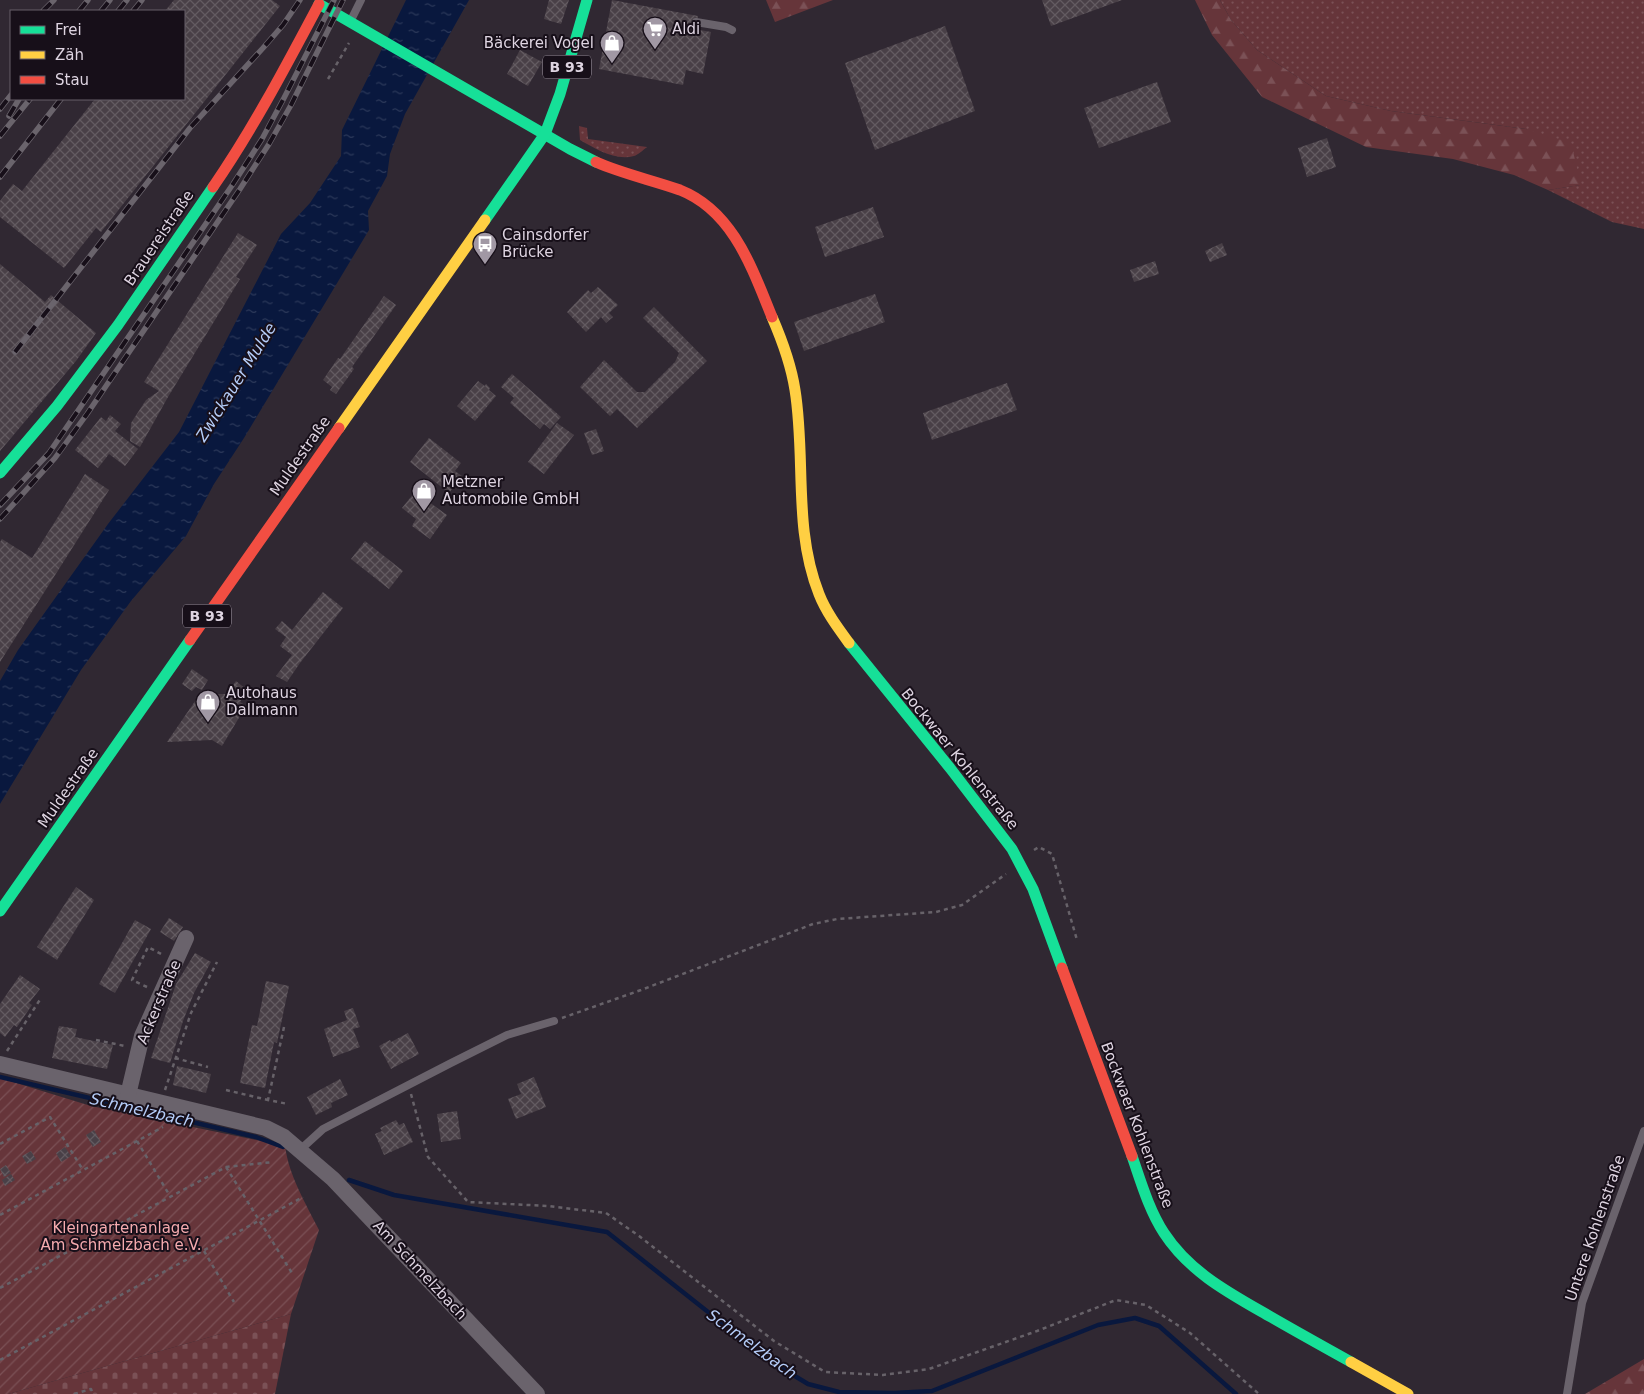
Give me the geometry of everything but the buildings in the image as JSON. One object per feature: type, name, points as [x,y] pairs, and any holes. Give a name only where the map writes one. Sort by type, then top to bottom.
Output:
[{"type":"street","name":"Muldestraße","points":[[0,911],[545,134],[560,94],[587,0]]},
{"type":"street","points":[[319,2],[545,134]]},
{"type":"street","name":"Brauereistraße","points":[[0,473],[57,406],[118,325],[233,158],[277,83],[319,2]]},
{"type":"street","name":"Bockwaer Kohlenstraße","points":[[545,134],[572,152],[613,169],[685,192],[707,204],[721,216],[732,234],[764,298],[792,372],[797,402],[803,522],[809,564],[819,594],[836,626],[871,673],[930,744],[1012,849],[1022,865],[1033,889],[1143,1187],[1160,1226],[1191,1265],[1216,1286],[1408,1394]]},
{"type":"street","name":"Ackerstraße","points":[[128,1095],[142,1036],[186,938]]},
{"type":"street","name":"Am Schmelzbach","points":[[3,1059],[128,1095],[266,1128],[284,1137],[333,1179],[537,1394]]},
{"type":"lane","points":[[354,24],[361,0]]},
{"type":"lane","points":[[696,22],[726,26],[732,30]]},
{"type":"lane","points":[[300,1149],[323,1128],[507,1035],[554,1020]]},
{"type":"lane","name":"Untere Kohlenstraße","points":[[1567,1394],[1582,1303],[1644,1131]]},
{"type":"path","points":[[328,80],[354,24]]},
{"type":"path","points":[[554,1020],[641,990],[813,924],[837,919],[936,912],[962,905],[1005,874],[1022,865],[1032,850],[1039,847],[1052,854],[1077,940]]},
{"type":"path","points":[[161,994],[132,980],[148,947],[176,962]]},
{"type":"path","points":[[161,1103],[191,1013],[217,962]]},
{"type":"path","points":[[3,1059],[41,998]]},
{"type":"path","points":[[268,1100],[284,1027]]},
{"type":"path","points":[[96,1040],[139,1049]]},
{"type":"path","points":[[175,1058],[208,1068]]},
{"type":"path","points":[[409,1085],[428,1157],[468,1202],[548,1206],[606,1213],[639,1236],[774,1340],[825,1372],[883,1375],[929,1370],[1116,1300],[1146,1305],[1190,1333],[1259,1394]]},
{"type":"path","points":[[226,1090],[288,1104]]},
{"type":"path","points":[[0,1144],[50,1117],[83,1170]]},
{"type":"path","points":[[0,1216],[163,1128]]},
{"type":"path","points":[[138,1141],[170,1196]]},
{"type":"path","points":[[0,1288],[226,1167],[273,1162]]},
{"type":"path","points":[[226,1167],[292,1273]]},
{"type":"path","points":[[0,1360],[303,1197]]},
{"type":"path","points":[[204,1251],[234,1302]]},
{"type":"path","points":[[74,1394],[91,1389],[93,1394]]},
{"type":"green space","points":[[766,0],[833,0],[775,22]]},
{"type":"green space","points":[[1195,0],[1220,0],[1231,20],[1257,50],[1326,96],[1391,111],[1526,129],[1571,143],[1581,185],[1548,190],[1514,175],[1453,159],[1366,147],[1262,97],[1212,35]]},
{"type":"green space","points":[[1220,0],[1644,0],[1644,229],[1612,222],[1548,190],[1580,185],[1526,129],[1391,111],[1326,96],[1257,50],[1231,20]]},
{"type":"green space","points":[[579,126],[587,128],[588,139],[647,147],[634,156],[613,156],[580,140]]},
{"type":"green space","name":"Kleingartenanlage Am Schmelzbach e.V.","points":[[0,1078],[91,1106],[285,1146],[294,1179],[319,1230],[291,1314],[8,1394],[0,1394]]},
{"type":"green space","points":[[291,1314],[275,1394],[8,1394]]},
{"type":"green space","points":[[1644,1359],[1644,1394],[1585,1394]]},
{"type":"water","name":"Zwickauer Mulde","points":[[406,0],[469,0],[405,114],[390,154],[387,176],[368,211],[369,230],[244,438],[214,484],[186,536],[131,601],[81,670],[0,804],[0,681],[18,650],[108,524],[179,432],[281,234],[310,203],[341,156],[342,130]]},
{"type":"waterway","name":"Schmelzbach","points":[[0,1077],[256,1137],[283,1147]]},
{"type":"waterway","name":"Schmelzbach","points":[[349,1180],[394,1195],[607,1232],[770,1361],[808,1384],[839,1392],[894,1393],[932,1391],[1098,1325],[1135,1318],[1159,1326],[1236,1394]]},
{"type":"railway","points":[[44,10],[54,0]]},
{"type":"railway","points":[[80,10],[88,0]]},
{"type":"railway","points":[[102,10],[110,0]]},
{"type":"railway","points":[[119,10],[127,0]]},
{"type":"railway","points":[[134,10],[142,0]]},
{"type":"railway","points":[[15,352],[190,128],[283,25],[300,0]]},
{"type":"railway","points":[[0,505],[49,453],[233,184],[262,139],[334,0]]},
{"type":"railway","points":[[0,519],[55,458],[240,189],[291,105],[343,0]]},
{"type":"railway","points":[[0,109],[10,96]]},
{"type":"railway","points":[[9,116],[18,100]]},
{"type":"railway","points":[[0,136],[29,100]]},
{"type":"railway","points":[[0,177],[60,100]]},
{"type":"traffic: fast","points":[[485,220],[545,134],[560,94],[587,0]]},
{"type":"traffic: fast","points":[[319,4],[570,149],[596,162]]},
{"type":"traffic: fast","points":[[0,473],[57,406],[118,325],[213,187]]},
{"type":"traffic: fast","points":[[0,911],[190,640]]},
{"type":"traffic: fast","points":[[849,643],[950,768],[1012,849],[1033,889],[1062,968]]},
{"type":"traffic: fast","points":[[1132,1156],[1154,1215],[1164,1233],[1186,1260],[1226,1291],[1351,1362]]},
{"type":"traffic: slow","points":[[339,428],[485,220]]},
{"type":"traffic: slow","points":[[772,317],[786,352],[795,390],[800,441],[803,519],[811,569],[825,607],[849,643]]},
{"type":"traffic: slow","points":[[1351,1362],[1408,1394]]},
{"type":"traffic: jam","points":[[213,187],[282,74],[319,4]]},
{"type":"traffic: jam","points":[[596,162],[680,190],[698,199],[714,212],[727,226],[748,261],[772,317]]},
{"type":"traffic: jam","points":[[190,640],[339,428]]},
{"type":"traffic: jam","points":[[1062,968],[1132,1156]]},
{"type":"place","name":"Aldi","points":[[655,50]]},
{"type":"place","name":"Bäckerei Vogel","points":[[612,64]]},
{"type":"place","name":"Cainsdorfer Brücke","points":[[485,265]]},
{"type":"place","name":"Metzner Automobile GmbH","points":[[424,512]]},
{"type":"place","name":"Autohaus Dallmann","points":[[208,723]]}]
